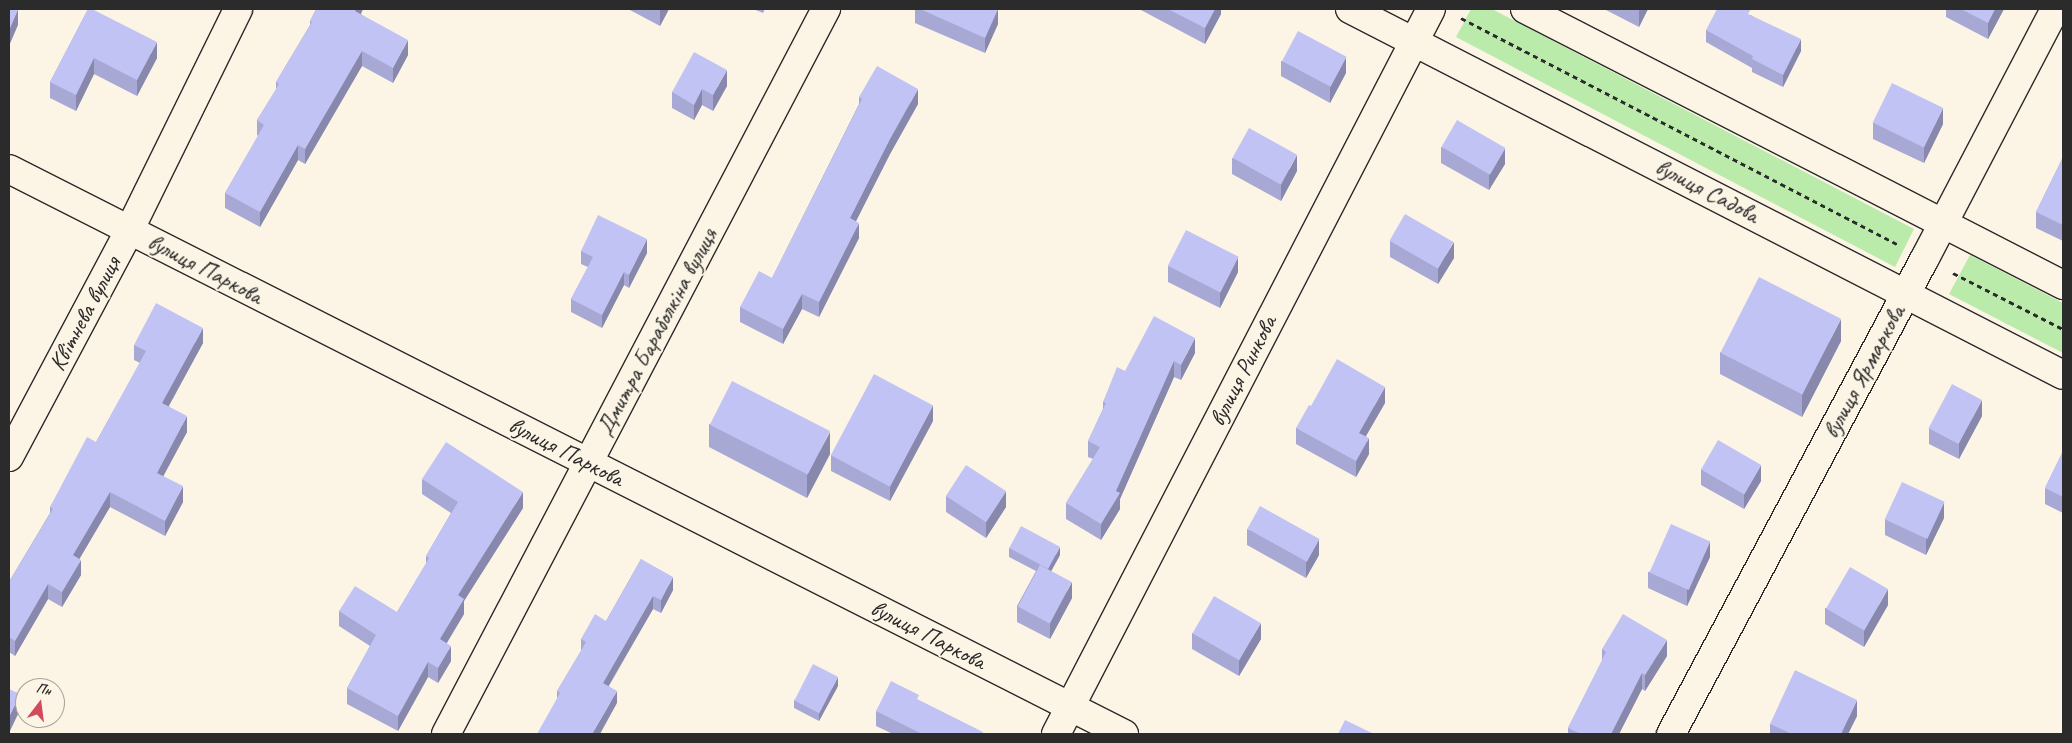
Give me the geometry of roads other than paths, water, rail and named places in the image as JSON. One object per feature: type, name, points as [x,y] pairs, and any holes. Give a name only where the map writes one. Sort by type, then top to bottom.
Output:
[{"type":"street","name":"Квітнева вулиця","points":[[9,457],[129,231],[238,9]]},
{"type":"street","name":"Дмитра Бараболкіна вулиця","points":[[446,734],[826,9]]},
{"type":"street","name":"вулиця Садова","points":[[1350,9],[2063,375]]},
{"type":"street","name":"вулиця Ринкова","points":[[1056,734],[1431,9]]},
{"type":"street","points":[[1525,9],[2063,285]]},
{"type":"street","name":"вулиця Ярмаркова","points":[[1671,734],[1925,258],[2055,9]]},
{"type":"street","name":"вулиця Паркова","points":[[9,170],[1124,734]]}]
